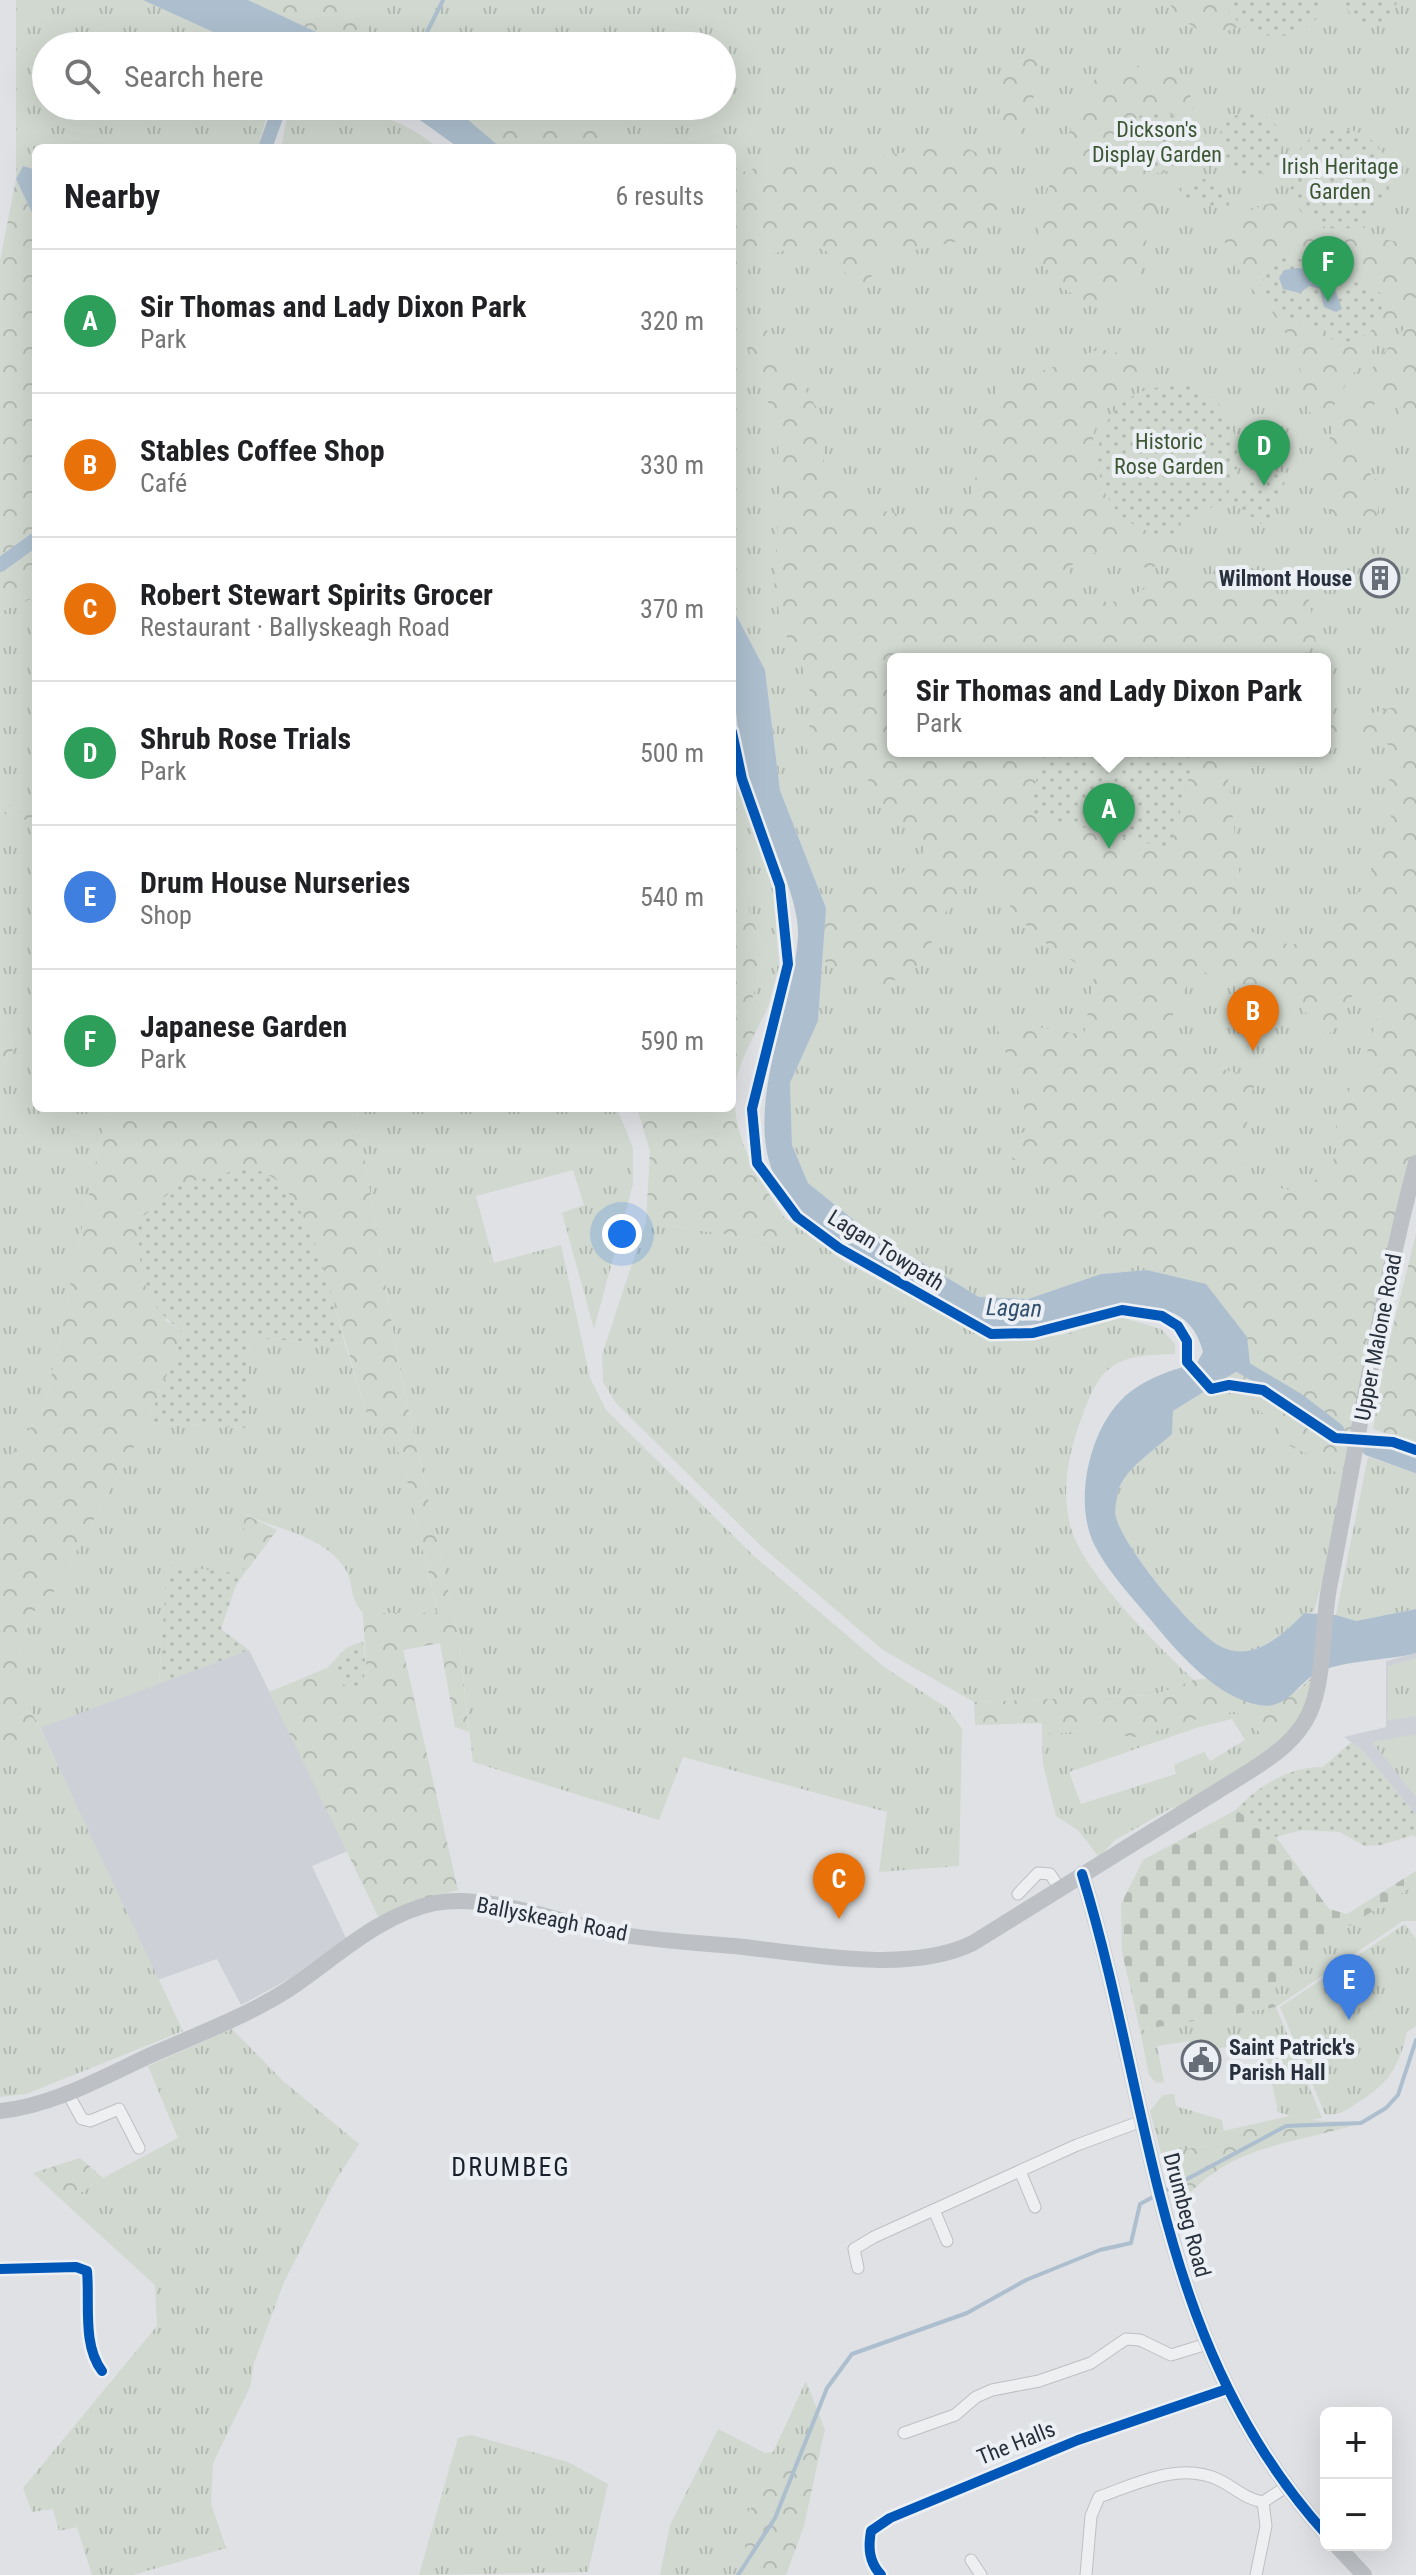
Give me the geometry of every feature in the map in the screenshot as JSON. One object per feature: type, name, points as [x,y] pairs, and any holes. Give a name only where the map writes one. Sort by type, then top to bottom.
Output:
[{"type":"main road","name":"Upper Malone Road","points":[[1082,1874],[1278,1752],[1304,1723],[1315,1695],[1326,1605],[1383,1302],[1416,1163]]},
{"type":"main road","name":"Ballyskeagh Road","points":[[0,2111],[67,2092],[267,2002],[399,1916],[434,1904],[464,1901],[614,1933],[901,1959],[958,1950],[1082,1874]]},
{"type":"main road","name":"Drumbeg Road","points":[[1082,1874],[1180,2277],[1227,2389],[1286,2487],[1320,2527]]},
{"type":"main road","points":[[1342,2551],[1364,2575]]},
{"type":"street","points":[[1018,1894],[1038,1873],[1050,1874],[1060,1889]]},
{"type":"street","points":[[67,2092],[82,2119],[90,2121],[119,2109],[139,2148]]},
{"type":"street","points":[[858,2268],[854,2249],[1020,2171],[1142,2121]]},
{"type":"street","points":[[1020,2171],[1035,2207]]},
{"type":"street","points":[[934,2210],[947,2241]]},
{"type":"street","points":[[0,2269],[76,2267],[87,2271],[90,2339],[94,2360],[102,2371]]},
{"type":"street","points":[[904,2433],[955,2415],[976,2397],[992,2390],[1039,2381],[1091,2363],[1126,2339],[1140,2340],[1171,2355],[1207,2344]]},
{"type":"street","name":"The Halls","points":[[881,2575],[873,2566],[868,2546],[871,2531],[890,2518],[1078,2440],[1227,2389]]},
{"type":"street","points":[[1086,2575],[1094,2504],[1099,2497],[1186,2472],[1221,2480],[1252,2500],[1263,2502],[1286,2487]]},
{"type":"street","points":[[1256,2575],[1266,2526],[1263,2502]]},
{"type":"street","points":[[971,2560],[981,2575]]},
{"type":"shaded area","points":[[249,1650],[348,1851],[312,1866],[346,1938],[289,1979],[241,2005],[217,1959],[157,1980],[40,1727]]},
{"type":"shaded area","points":[[1416,1653],[1416,1815],[1361,1749],[1344,1737],[1386,1727],[1386,1661]]},
{"type":"green space","points":[[16,0],[144,0],[214,32],[32,32],[32,120],[265,120],[259,144],[32,144],[32,169],[23,166],[16,179]]},
{"type":"green space","points":[[248,0],[1416,0],[1416,1157],[1354,1461],[1314,1612],[1304,1613],[1269,1643],[1247,1651],[1236,1651],[1211,1640],[1179,1609],[1146,1568],[1121,1531],[1115,1514],[1117,1495],[1126,1476],[1172,1434],[1173,1411],[1250,1363],[1206,1284],[1147,1270],[1101,1274],[1028,1299],[979,1297],[860,1225],[808,1183],[792,1145],[790,1083],[818,1021],[826,908],[780,789],[765,670],[736,615],[736,144],[496,144],[468,120],[736,120],[736,32],[316,32]]},
{"type":"green space","points":[[248,0],[358,0],[369,32],[316,32]]},
{"type":"green space","points":[[1167,0],[1223,0],[1242,26],[1208,37],[1177,15]]},
{"type":"green space","points":[[1223,0],[1328,0],[1319,16],[1306,27],[1292,34],[1276,36],[1260,34],[1245,27],[1232,16]]},
{"type":"green space","points":[[1343,0],[1398,0],[1390,18],[1372,26],[1353,20]]},
{"type":"green space","points":[[1032,51],[1044,55],[1028,120],[1018,137],[1001,130],[997,78],[1009,62]]},
{"type":"green space","points":[[1122,67],[1174,67],[1190,93],[1195,125],[1172,114],[1137,165],[1146,171],[1149,181],[1161,194],[1144,249],[1140,279],[1122,296],[1088,302],[1062,288],[1041,262],[1037,218],[1073,124],[1096,77]]},
{"type":"green space","name":"Dickson's Display Garden","points":[[1157,111],[1169,113],[1179,120],[1186,130],[1186,154],[1179,164],[1169,171],[1157,173],[1145,171],[1135,164],[1128,154],[1126,142],[1128,130],[1135,120],[1145,113]]},
{"type":"green space","points":[[1250,112],[1268,118],[1276,126],[1282,144],[1276,162],[1268,170],[1250,176],[1232,170],[1224,162],[1218,144],[1224,126],[1232,118]]},
{"type":"green space","points":[[287,120],[391,120],[433,144],[282,144]]},
{"type":"green space","points":[[468,120],[603,120],[630,144],[496,144]]},
{"type":"green space","name":"Irish Heritage Garden","points":[[1340,129],[1368,137],[1382,151],[1390,179],[1382,207],[1368,221],[1340,229],[1312,221],[1298,207],[1290,179],[1298,151],[1312,137]]},
{"type":"green space","points":[[955,143],[1001,163],[1004,214],[975,238],[884,256],[863,290],[833,257],[816,248],[793,248],[750,261],[748,272],[736,276],[736,175],[755,168],[890,155]]},
{"type":"green space","points":[[1197,178],[1221,187],[1230,210],[1178,197],[1184,185]]},
{"type":"green space","points":[[16,179],[32,213],[32,599],[0,612],[0,261]]},
{"type":"green space","points":[[1283,202],[1330,224],[1361,224],[1379,238],[1416,246],[1416,297],[1349,379],[1327,418],[1311,414],[1304,400],[1300,367],[1286,334],[1265,301],[1242,280],[1237,261],[1220,235],[1248,212]],"holes":[[[1304,258],[1354,275],[1386,296],[1322,329],[1287,318],[1278,308]]]},
{"type":"green space","points":[[1286,253],[1321,268],[1347,258],[1362,281],[1387,296],[1371,332],[1352,342],[1331,339],[1322,329],[1287,318],[1260,289],[1272,259]]},
{"type":"green space","points":[[1416,314],[1416,434],[1410,432],[1394,403],[1377,398],[1362,445],[1365,466],[1383,485],[1376,521],[1343,525],[1325,502],[1321,475],[1327,446],[1340,416],[1359,386]]},
{"type":"green space","points":[[765,327],[820,413],[824,463],[841,493],[880,510],[952,526],[974,489],[984,415],[998,388],[1100,349],[1131,356],[1138,371],[1124,389],[1104,405],[1093,435],[1097,473],[1148,532],[1167,535],[1180,544],[1179,556],[1149,569],[1100,550],[1068,567],[1077,595],[1105,602],[1115,601],[1169,580],[1206,582],[1248,567],[1273,592],[1288,596],[1308,594],[1316,642],[1306,653],[887,653],[887,757],[1042,757],[1028,814],[1171,849],[1194,757],[1226,757],[1240,879],[1230,922],[1283,943],[1306,942],[1327,930],[1356,893],[1366,890],[1391,820],[1388,744],[1331,738],[1331,722],[1416,701],[1416,1157],[1343,1478],[1322,1461],[1284,1443],[1274,1419],[1243,1402],[1230,1375],[1250,1363],[1206,1284],[1147,1270],[1113,1225],[1088,1204],[1057,1188],[1038,1159],[1013,1160],[1001,1134],[1012,1136],[1031,1130],[997,1026],[1027,1025],[1084,1035],[1095,972],[1058,952],[1031,930],[984,871],[951,901],[933,940],[913,971],[882,986],[849,975],[822,960],[826,908],[858,884],[894,881],[930,845],[878,801],[865,773],[835,767],[807,752],[811,712],[809,681],[783,629],[774,590],[780,481],[777,426],[741,328]],"holes":[[[1195,969],[1299,1006],[1307,1014],[1307,1027],[1329,1035],[1355,991],[1383,997],[1364,1063],[1336,1115],[1336,1150],[1330,1173],[1292,1190],[1254,1184],[1241,1159],[1253,1088],[1262,1080],[1200,1063],[1167,1027]]]},
{"type":"green space","name":"Historic Rose Garden","points":[[1192,385],[1218,403],[1231,425],[1237,453],[1234,480],[1220,502],[1180,520],[1184,538],[1156,534],[1131,523],[1117,511],[1107,495],[1100,478],[1100,441],[1116,409],[1131,397],[1153,388]]},
{"type":"green space","points":[[1274,444],[1273,471],[1289,473],[1266,527],[1232,503],[1246,476],[1248,448]]},
{"type":"green space","points":[[32,599],[32,810],[0,805],[0,612]]},
{"type":"green space","points":[[1042,757],[1194,757],[1171,849],[1028,814]]},
{"type":"green space","points":[[736,780],[773,886],[779,966],[768,1007],[752,1000],[765,952],[736,876]]},
{"type":"green space","points":[[0,805],[32,810],[32,822],[0,810]]},
{"type":"green space","points":[[0,810],[32,822],[32,1112],[106,1112],[45,1406],[0,1474],[0,1067],[14,1049],[0,1011]]},
{"type":"green space","points":[[736,876],[765,952],[752,1000],[768,1007],[736,1081]]},
{"type":"green space","points":[[0,1011],[14,1049],[0,1067]]},
{"type":"green space","points":[[106,1112],[357,1112],[399,1366],[459,1640],[469,1732],[455,1727],[440,1643],[403,1650],[458,1890],[410,1902],[379,1918],[269,1692],[327,1668],[358,1697],[366,1669],[363,1613],[438,1613],[401,1455],[367,1414],[325,1274],[299,1210],[274,1178],[165,1320],[184,1333],[147,1423],[52,1595],[28,1617],[20,1656],[20,1695],[40,1727],[0,1761],[0,1474],[45,1406]]},
{"type":"green space","points":[[357,1112],[619,1112],[633,1148],[633,1184],[594,1329],[562,1213],[584,1205],[573,1170],[476,1196],[494,1263],[561,1245],[590,1378],[606,1410],[756,1558],[884,1667],[947,1708],[962,1729],[959,1866],[879,1872],[887,1812],[683,1757],[659,1820],[473,1762],[459,1640],[399,1365]]},
{"type":"green space","points":[[638,1112],[736,1112],[747,1153],[764,1187],[785,1218],[774,1242],[646,1222],[650,1151]]},
{"type":"green space","points":[[249,1167],[272,1177],[299,1209],[319,1254],[345,1344],[249,1338],[247,1428],[147,1423],[184,1333],[169,1321],[150,1297],[142,1271],[138,1221],[178,1185]]},
{"type":"green space","points":[[785,1218],[845,1262],[994,1341],[1062,1335],[1120,1317],[1161,1329],[1175,1344],[1175,1354],[1127,1359],[1116,1364],[1098,1382],[1074,1442],[1066,1499],[1071,1528],[1091,1566],[1124,1608],[1194,1680],[1154,1695],[974,1702],[883,1650],[761,1546],[616,1403],[603,1382],[602,1355],[646,1222],[774,1242]]},
{"type":"green space","points":[[1416,1234],[1416,1443],[1373,1429],[1385,1359]]},
{"type":"green space","points":[[249,1338],[345,1344],[367,1414],[401,1455],[438,1614],[363,1613],[355,1601],[347,1573],[335,1556],[312,1540],[245,1514],[244,1574],[167,1566],[159,1684],[40,1728],[183,2031],[26,2094],[0,2097],[0,1761],[40,1727],[20,1695],[20,1656],[28,1617],[52,1595],[147,1423],[246,1428]]},
{"type":"green space","points":[[1368,1457],[1416,1473],[1416,1609],[1356,1621],[1336,1615]]},
{"type":"green space","points":[[244,1514],[277,1530],[244,1574]]},
{"type":"green space","points":[[167,1565],[244,1574],[236,1585],[221,1629],[249,1650],[159,1684]]},
{"type":"green space","points":[[363,1641],[366,1669],[358,1698],[327,1668],[346,1648]]},
{"type":"green space","points":[[1416,1658],[1416,1716],[1387,1720],[1388,1666]]},
{"type":"green space","points":[[1314,1675],[1300,1714],[1270,1744],[1244,1716],[1235,1712],[1218,1713],[1135,1737],[1086,1731],[1042,1734],[1042,1723],[975,1725],[974,1702],[1154,1695],[1194,1680],[1209,1678],[1251,1700],[1276,1701],[1301,1688]]},
{"type":"green space","points":[[1307,1705],[1293,1735],[1181,1809],[1173,1807],[1115,1840],[1099,1857],[1078,1830],[1056,1816],[1043,1764],[1042,1734],[1086,1731],[1135,1736],[1218,1713],[1235,1712],[1244,1716]],"holes":[[[1232,1719],[1245,1740],[1210,1761],[1204,1752],[1174,1765],[1176,1774],[1081,1804],[1069,1772],[1199,1727]]]},
{"type":"green space","points":[[1416,1734],[1416,1797],[1372,1742]]},
{"type":"green space","points":[[1351,1742],[1361,1749],[1416,1815],[1416,1838],[1414,1835],[1381,1845],[1365,1846],[1340,1832],[1302,1830],[1276,1837],[1236,1810],[1275,1779],[1299,1770],[1323,1767]]},
{"type":"green space","points":[[1236,1810],[1276,1837],[1329,1909],[1347,1914],[1416,1871],[1416,1884],[1338,1933],[1269,1990],[1276,2007],[1140,2030],[1122,1952],[1121,1904],[1143,1860]]},
{"type":"green space","points":[[1416,1884],[1416,1921],[1403,1921],[1276,2007],[1322,2118],[1305,2121],[1278,2112],[1263,2040],[1216,2049],[1214,2043],[1190,2048],[1189,2041],[1157,2046],[1164,2082],[1156,2083],[1149,2075],[1140,2030],[1275,2007],[1269,1990],[1338,1933]]},
{"type":"green space","points":[[1405,1924],[1416,1939],[1416,2026],[1407,2032],[1400,2057],[1383,2083],[1343,2111],[1325,2114],[1280,2007]]},
{"type":"green space","points":[[232,2029],[283,2081],[359,2144],[336,2180],[284,2282],[254,2363],[250,2387],[213,2463],[211,2504],[226,2548],[133,2575],[92,2575],[77,2527],[59,2531],[53,2509],[32,2512],[23,2488],[157,2326],[155,2285],[65,2203],[103,2178],[178,2138],[148,2066]]},
{"type":"green space","points":[[1174,2094],[1176,2106],[1222,2120],[1225,2143],[1161,2153],[1150,2111],[1163,2095]]},
{"type":"green space","points":[[1290,2116],[1306,2120],[1361,2123],[1284,2143],[1239,2159],[1196,2187],[1176,2208],[1161,2153],[1224,2143],[1223,2131]]},
{"type":"green space","points":[[80,2158],[103,2178],[65,2203],[33,2173]]},
{"type":"green space","points":[[806,2381],[825,2430],[822,2442],[794,2442],[745,2517],[745,2575],[660,2575],[670,2525],[718,2429],[765,2453],[773,2452]]},
{"type":"green space","points":[[471,2435],[568,2462],[608,2484],[588,2572],[419,2575],[458,2438]]},
{"type":"green space","points":[[794,2442],[822,2442],[804,2526],[786,2575],[745,2575],[745,2517]]},
{"type":"water","points":[[143,0],[248,0],[316,32],[213,32]]},
{"type":"water","points":[[420,120],[468,120],[496,144],[453,144]]},
{"type":"water","points":[[23,166],[32,169],[32,213],[16,179]]},
{"type":"water","points":[[1306,269],[1313,281],[1333,284],[1342,309],[1336,312],[1324,307],[1320,289],[1309,286],[1300,293],[1283,289],[1279,278],[1284,270]]},
{"type":"water","name":"Lagan","points":[[736,615],[765,670],[780,790],[826,908],[818,1021],[790,1083],[792,1145],[808,1183],[860,1225],[979,1297],[1028,1299],[1101,1274],[1147,1270],[1206,1284],[1247,1337],[1250,1363],[1173,1411],[1172,1434],[1126,1476],[1118,1492],[1115,1511],[1132,1549],[1179,1610],[1224,1648],[1247,1651],[1258,1648],[1279,1636],[1304,1613],[1336,1615],[1356,1621],[1416,1609],[1416,1653],[1325,1669],[1308,1679],[1284,1701],[1268,1706],[1244,1701],[1215,1685],[1176,1649],[1113,1575],[1093,1542],[1085,1504],[1089,1461],[1105,1422],[1116,1405],[1146,1382],[1197,1363],[1203,1352],[1189,1324],[1167,1310],[1138,1307],[1105,1310],[1036,1324],[1006,1327],[980,1324],[947,1308],[824,1229],[801,1212],[778,1184],[767,1152],[764,1117],[768,1080],[793,969],[797,920],[787,882],[750,786],[736,706]]},
{"type":"waterway","points":[[427,32],[443,0]]},
{"type":"waterway","points":[[266,144],[275,120]]},
{"type":"waterway","points":[[0,565],[32,542]]},
{"type":"waterway","points":[[1227,1358],[1298,1400],[1337,1430]]},
{"type":"waterway","points":[[1369,1449],[1416,1466]]},
{"type":"waterway","points":[[1163,2192],[1286,2126],[1361,2123],[1386,2108],[1398,2095],[1416,2040]]},
{"type":"waterway","points":[[738,2575],[775,2518],[827,2388],[852,2354],[967,2313],[1026,2280],[1100,2250],[1131,2243],[1140,2204],[1155,2196]]},
{"type":"cycle path","name":"Lagan Towpath","points":[[736,751],[742,779],[780,886],[788,964],[752,1109],[757,1163],[797,1217],[839,1248],[991,1334],[1033,1333],[1122,1310],[1162,1316],[1178,1326],[1187,1341],[1187,1362],[1211,1389],[1229,1385],[1263,1390],[1335,1438],[1393,1442],[1416,1450]]},
{"type":"cycle path","points":[[1082,1874],[1106,1961],[1166,2219],[1192,2303],[1225,2383],[1269,2461],[1320,2526]]},
{"type":"cycle path","points":[[0,2269],[76,2267],[87,2271],[89,2336],[102,2371]]},
{"type":"cycle path","points":[[881,2575],[870,2554],[871,2531],[890,2518],[1078,2440],[1227,2389]]},
{"type":"place","name":"Japanese Garden","points":[[1328,302]]},
{"type":"place","name":"Shrub Rose Trials","points":[[1264,486]]},
{"type":"place","name":"Wilmont House","points":[[1380,578]]},
{"type":"place","name":"Sir Thomas and Lady Dixon Park","points":[[1109,849]]},
{"type":"place","name":"Stables Coffee Shop","points":[[1253,1051]]},
{"type":"place","name":"Robert Stewart Spirits Grocer","points":[[839,1919]]},
{"type":"place","name":"Drum House Nurseries","points":[[1349,2020]]},
{"type":"place","name":"Saint Patrick's Parish Hall","points":[[1201,2060]]},
{"type":"district","name":"DRUMBEG","points":[[511,2167]]}]
